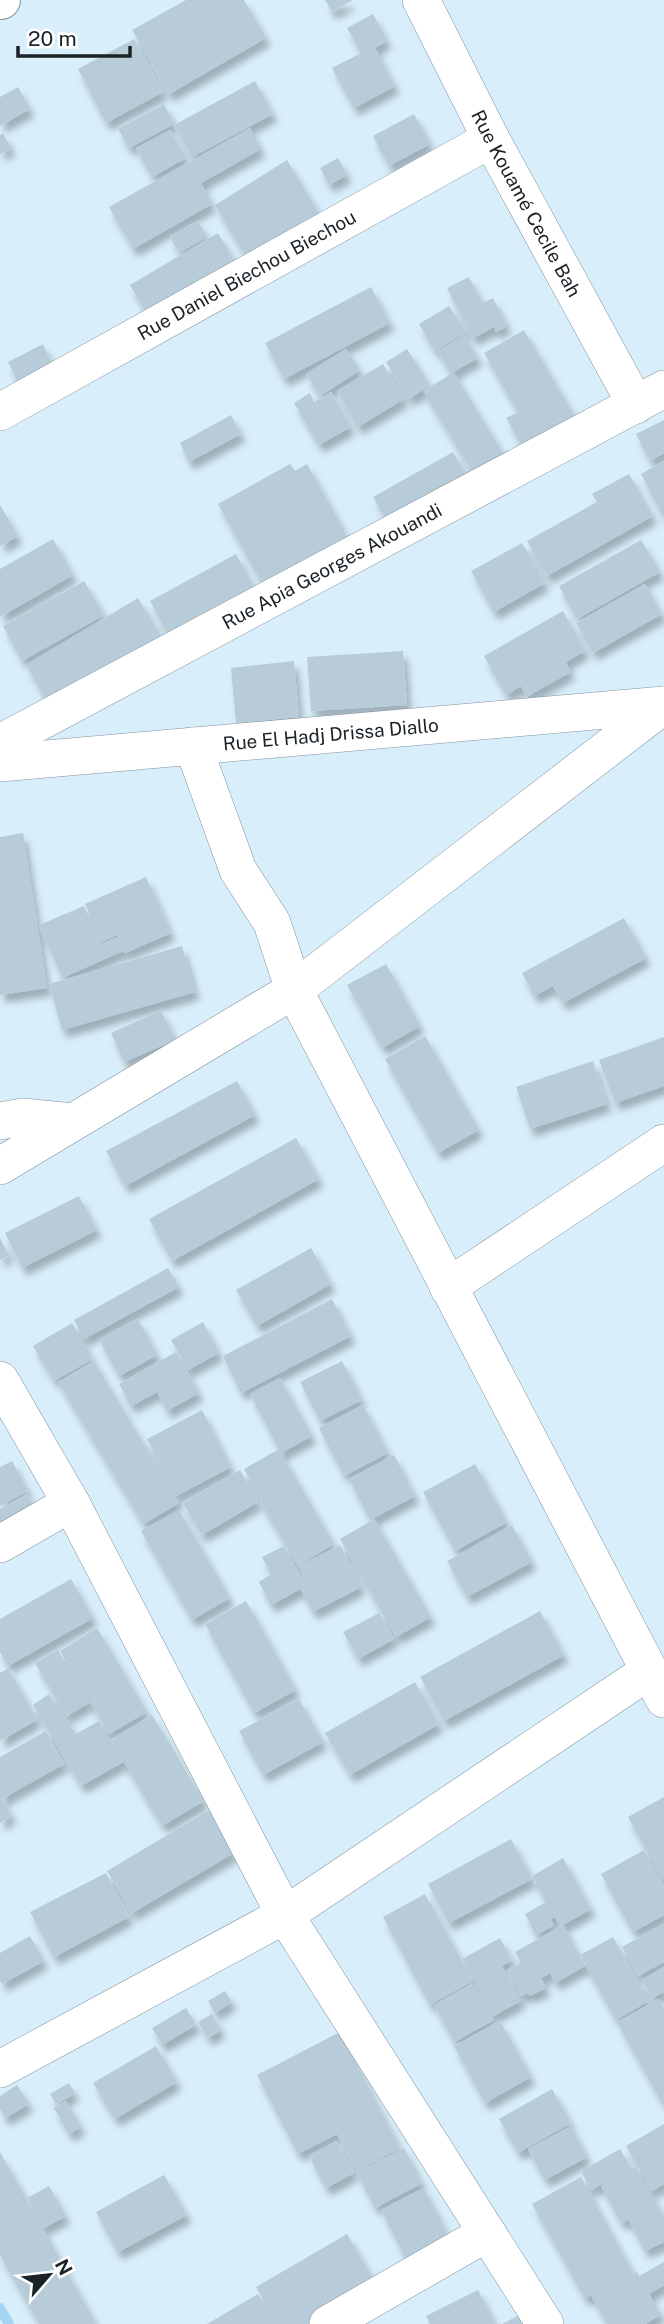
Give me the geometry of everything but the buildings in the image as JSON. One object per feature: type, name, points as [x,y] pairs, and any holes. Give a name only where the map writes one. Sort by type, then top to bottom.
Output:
[{"type":"street","name":"Rue Kouamé Cecile Bah","points":[[421,0],[491,139],[650,397]]},
{"type":"street","name":"Rue Daniel Biechou Biechou","points":[[0,412],[491,139]]},
{"type":"street","name":"Rue Apia Georges Akouandi","points":[[0,743],[650,397]]},
{"type":"street","name":"Rue El Hadj Drissa Diallo","points":[[0,763],[664,705]]},
{"type":"street","points":[[0,1166],[294,990],[664,705]]},
{"type":"street","points":[[0,2069],[285,1915],[656,1685],[294,990],[272,923],[238,870],[193,746]]},
{"type":"street","points":[[0,1121],[23,1117],[73,1122]]},
{"type":"street","points":[[448,1287],[664,1143]]},
{"type":"street","points":[[0,1380],[71,1503],[285,1915],[545,2324]]},
{"type":"street","points":[[0,1544],[71,1503]]},
{"type":"street","points":[[328,2324],[487,2233]]},
{"type":"waterway","points":[[0,2308],[9,2324]]}]
